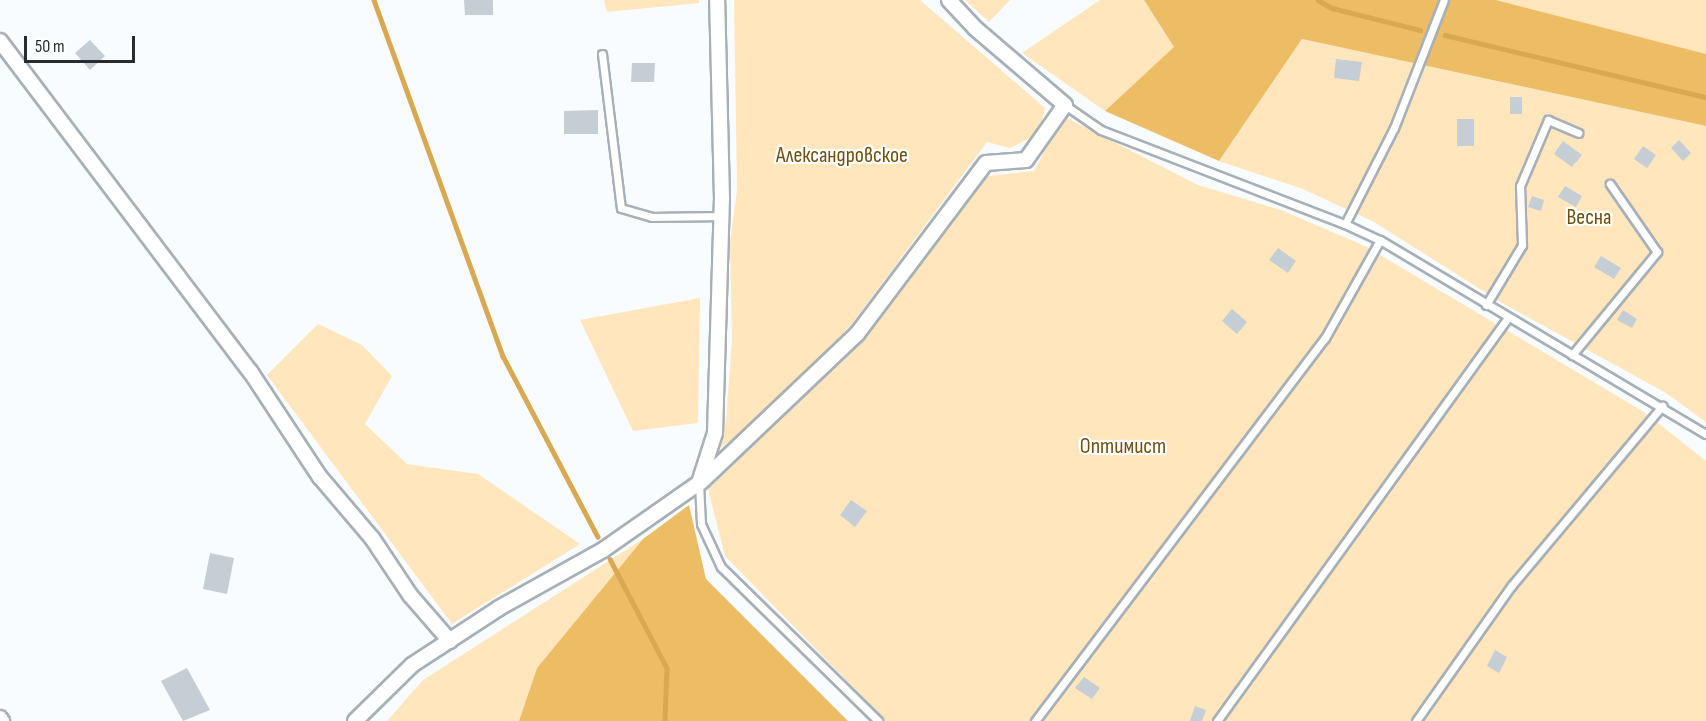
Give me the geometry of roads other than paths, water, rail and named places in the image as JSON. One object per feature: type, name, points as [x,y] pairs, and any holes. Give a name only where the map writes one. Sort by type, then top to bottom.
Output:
[{"type":"street","points":[[699,483],[715,433],[721,216],[717,0]]},
{"type":"street","points":[[355,721],[412,664],[603,550],[699,483],[857,334],[986,163],[1026,160],[1065,105],[975,28],[949,0]]},
{"type":"street","points":[[0,41],[250,371],[320,477],[372,538],[410,595],[450,640]]},
{"type":"lane","points":[[1345,224],[1394,128],[1444,0]]},
{"type":"lane","points":[[602,54],[621,208],[652,217],[721,216]]},
{"type":"lane","points":[[1065,105],[1101,130],[1345,224],[1380,240],[1706,434]]},
{"type":"lane","points":[[1486,305],[1522,245],[1520,186],[1548,120],[1578,133]]},
{"type":"lane","points":[[1572,355],[1657,252],[1610,183]]},
{"type":"lane","points":[[1035,721],[1325,338],[1380,240]]},
{"type":"lane","points":[[1217,721],[1508,318]]},
{"type":"lane","points":[[1416,721],[1512,585],[1662,406]]},
{"type":"lane","points":[[699,483],[701,524],[721,567],[878,721]]},
{"type":"waterway","points":[[374,0],[503,356],[598,537]]},
{"type":"waterway","points":[[1318,0],[1332,8],[1420,30]]},
{"type":"waterway","points":[[1445,35],[1706,97]]},
{"type":"waterway","points":[[610,559],[667,668],[665,721]]},
{"type":"park label","name":"Александровское","points":[[842,156]]},
{"type":"park label","name":"Весна","points":[[1589,218]]},
{"type":"park label","name":"Оптимист","points":[[1123,447]]}]
